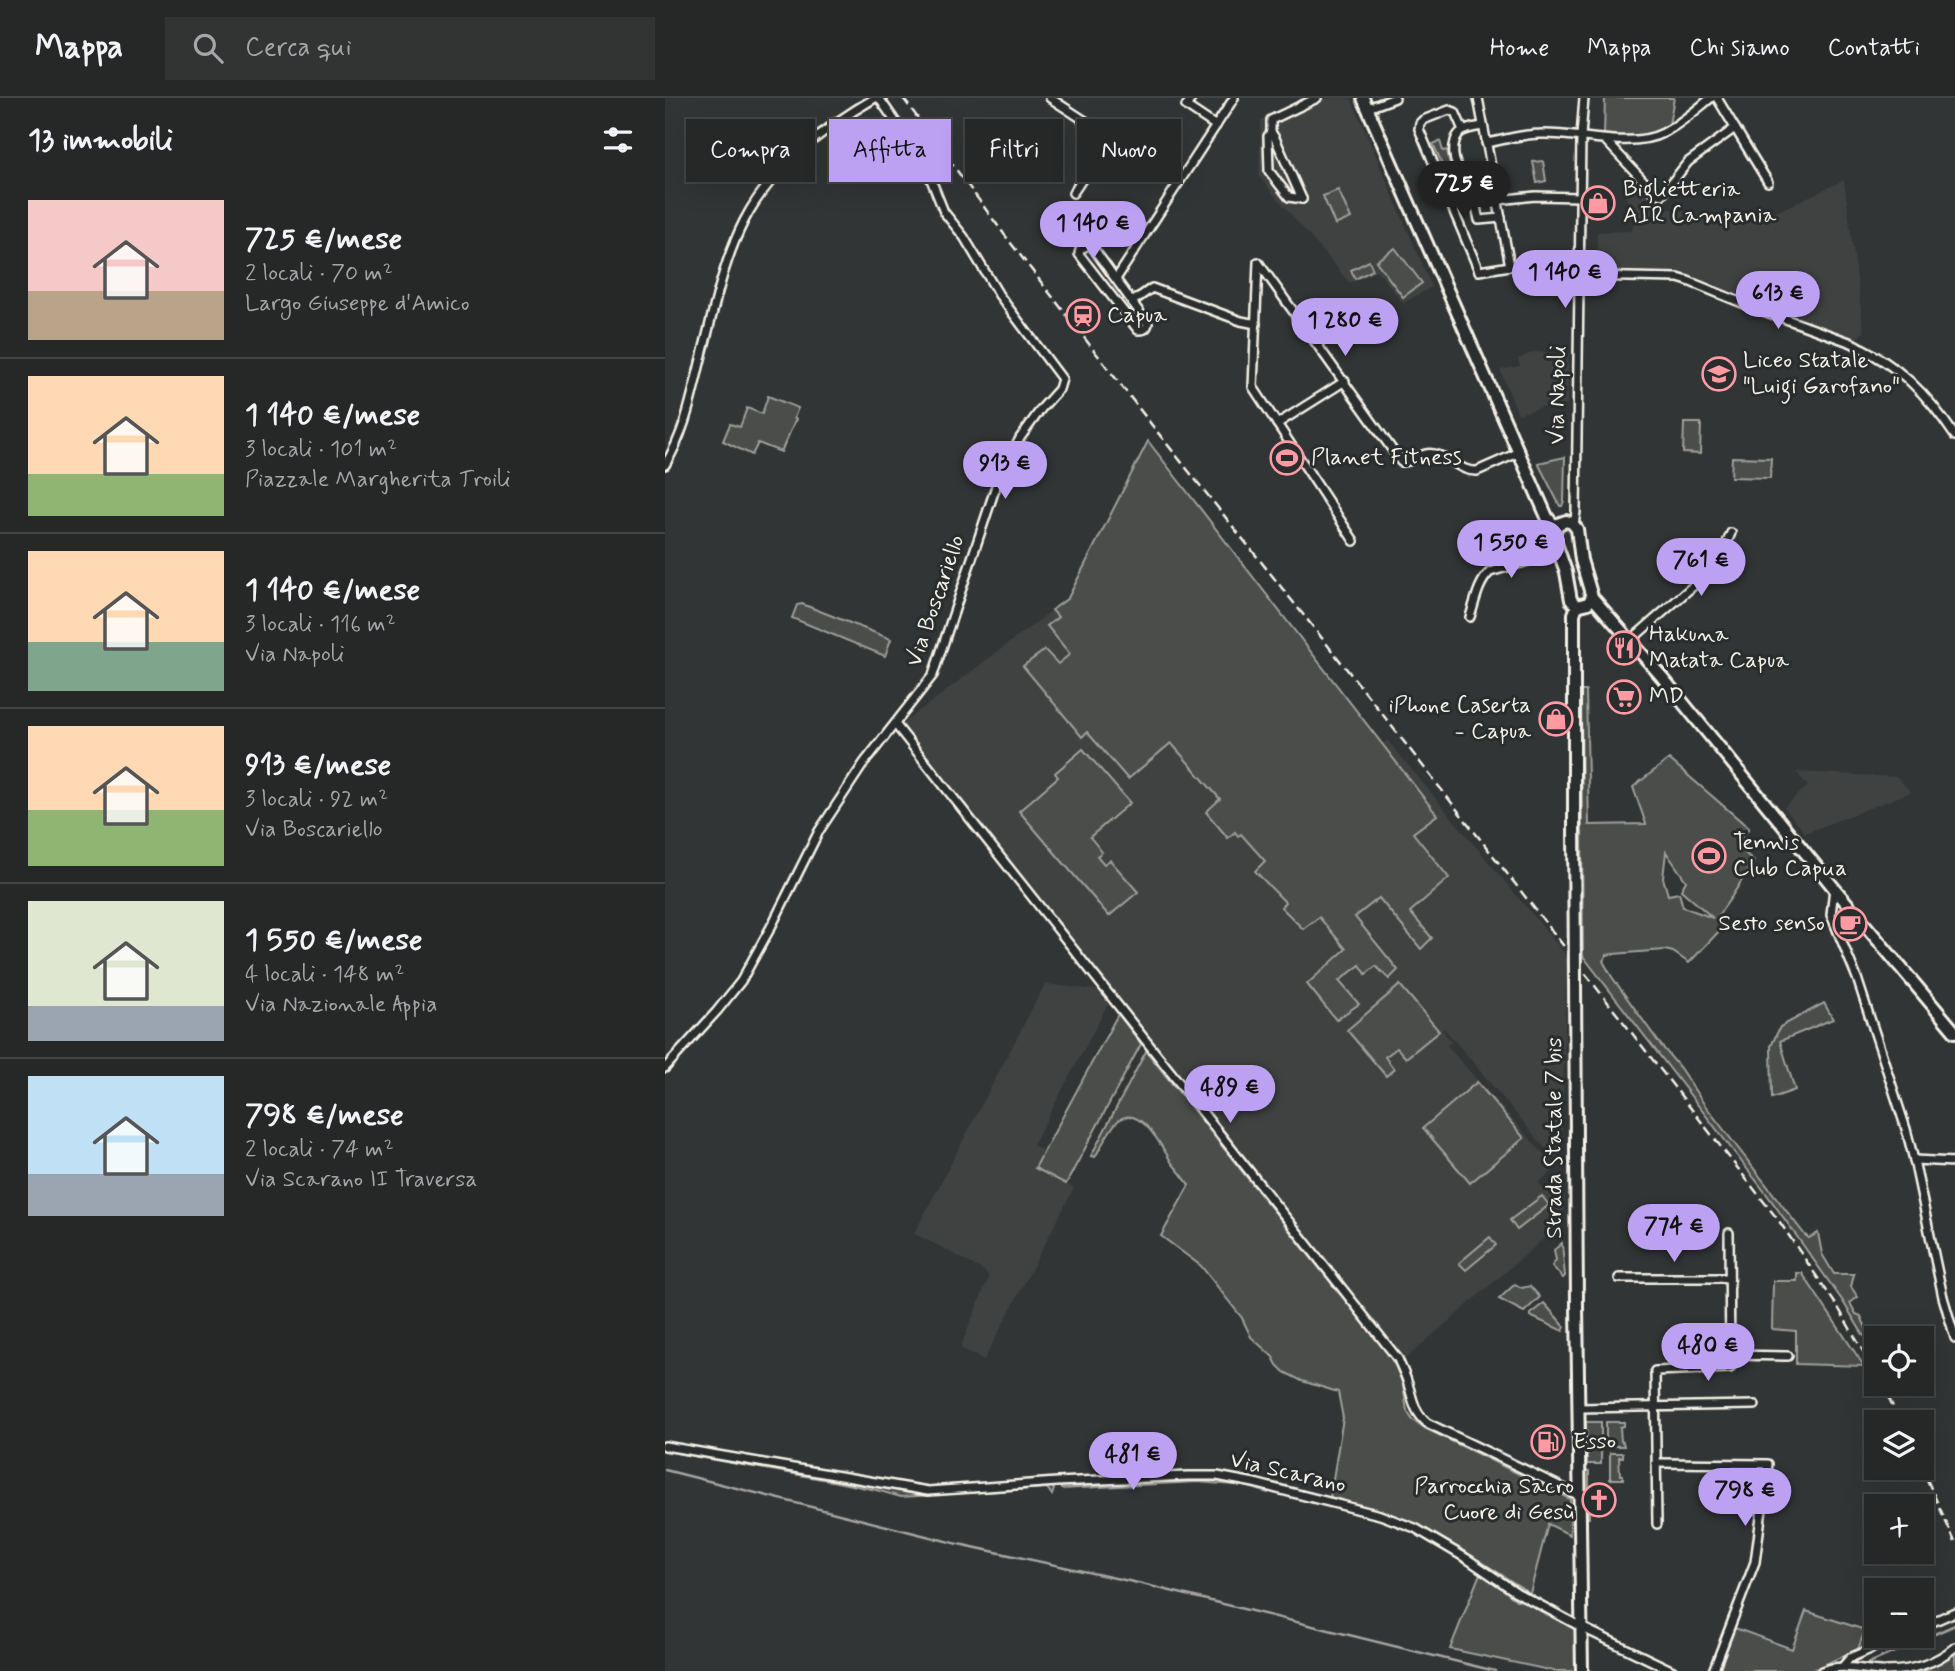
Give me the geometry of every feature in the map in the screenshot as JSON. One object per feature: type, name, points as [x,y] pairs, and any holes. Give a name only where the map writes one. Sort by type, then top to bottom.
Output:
[{"type":"main road","points":[[1366,103],[1547,517],[1556,528]]},
{"type":"main road","points":[[1592,597],[1588,603],[1577,606],[1571,600],[1566,572],[1553,536],[1558,524],[1566,521],[1577,529],[1581,560],[1592,597],[1631,640],[1955,1032]]},
{"type":"main road","name":"Strada Statale 7 bis","points":[[1577,606],[1574,614],[1574,825],[1582,1671]]},
{"type":"street","points":[[665,466],[684,425],[730,254],[744,221],[759,196],[801,150],[850,113],[877,98]]},
{"type":"street","name":"Via Boscariello","points":[[665,1068],[741,981],[819,831],[864,764],[933,675],[997,482],[1020,438],[1059,389],[1062,379],[999,295],[964,237],[944,212],[928,172],[877,98]]},
{"type":"street","points":[[1050,98],[1082,119]]},
{"type":"street","points":[[1192,98],[1187,106],[1216,126]]},
{"type":"street","points":[[1116,279],[1234,98]]},
{"type":"street","points":[[1271,132],[1302,199],[1289,197],[1269,171],[1268,136],[1271,132],[1271,120],[1317,98]]},
{"type":"street","points":[[1366,103],[1395,98]]},
{"type":"street","points":[[1478,98],[1510,266]]},
{"type":"street","name":"Via Napoli","points":[[1574,525],[1581,136],[1584,98]]},
{"type":"street","points":[[1486,143],[1539,134],[1605,140],[1643,139],[1663,133],[1714,98],[1768,182]]},
{"type":"street","points":[[1463,130],[1455,112],[1449,110],[1423,120],[1419,129],[1479,271],[1537,264]]},
{"type":"street","points":[[1483,126],[1463,130],[1457,135],[1453,146],[1458,168],[1462,172],[1491,168]]},
{"type":"street","points":[[1605,140],[1655,193],[1662,195],[1688,162],[1735,128]]},
{"type":"street","points":[[1468,172],[1479,220],[1501,218]]},
{"type":"street","points":[[1073,193],[1080,182]]},
{"type":"street","points":[[1497,200],[1535,196],[1580,197]]},
{"type":"street","points":[[1091,245],[1116,279],[1148,324],[1147,328],[1138,330],[1079,254],[1083,248],[1091,245]]},
{"type":"street","points":[[1354,541],[1253,387],[1258,262],[1401,462],[1408,463],[1424,453],[1436,454],[1470,471],[1478,471],[1520,452]]},
{"type":"street","points":[[1100,280],[1102,271],[1110,271]]},
{"type":"street","points":[[1579,276],[1678,278],[1852,342],[1910,380],[1926,396],[1955,436]]},
{"type":"street","points":[[1132,302],[1152,288],[1256,324]]},
{"type":"street","points":[[1115,300],[1126,302],[1126,293]]},
{"type":"street","points":[[1277,424],[1345,381]]},
{"type":"street","points":[[1631,640],[1719,561],[1731,533]]},
{"type":"street","points":[[1470,617],[1480,587],[1490,572],[1559,552]]},
{"type":"street","points":[[895,724],[1398,1359],[1413,1407],[1419,1416],[1427,1423],[1580,1496]]},
{"type":"street","points":[[1834,888],[1831,915],[1857,978],[1914,1160],[1943,1297],[1955,1338]]},
{"type":"street","points":[[1914,1160],[1955,1162]]},
{"type":"street","points":[[1657,1524],[1655,1371],[1730,1368],[1729,1233]]},
{"type":"street","points":[[1619,1278],[1729,1278]]},
{"type":"street","points":[[1730,1355],[1788,1356]]},
{"type":"street","points":[[1579,1408],[1755,1405]]},
{"type":"street","name":"Via Scarano","points":[[665,1446],[928,1491],[1187,1476],[1217,1476],[1254,1483],[1380,1515],[1415,1528],[1516,1592],[1673,1671]]},
{"type":"street","points":[[1656,1463],[1768,1464],[1755,1562],[1713,1671]]},
{"type":"street","points":[[1934,1621],[1955,1612]]},
{"type":"street","points":[[1822,1671],[1843,1666],[1883,1671],[1905,1670],[1937,1659],[1955,1647]]},
{"type":"street","points":[[1843,1666],[1850,1658],[1873,1648]]},
{"type":"shaded area","points":[[1308,98],[1351,98],[1432,287],[1403,303],[1377,270],[1350,283],[1259,177],[1261,120]]},
{"type":"shaded area","points":[[1605,98],[1674,98],[1668,130],[1650,137],[1604,135]]},
{"type":"shaded area","points":[[1440,141],[1443,151],[1447,150],[1453,179],[1450,180],[1433,144]]},
{"type":"shaded area","points":[[1543,161],[1546,181],[1537,183],[1533,162]]},
{"type":"shaded area","points":[[1844,180],[1864,332],[1856,339],[1683,273],[1597,271],[1597,232],[1632,231],[1635,220],[1624,193],[1634,183],[1663,208],[1755,222]]},
{"type":"shaded area","points":[[1467,186],[1471,213],[1464,214],[1453,188]]},
{"type":"shaded area","points":[[1338,190],[1351,218],[1335,225],[1323,196]]},
{"type":"shaded area","points":[[1395,248],[1422,283],[1403,297],[1376,261]]},
{"type":"shaded area","points":[[1369,261],[1373,270],[1355,279],[1351,270]]},
{"type":"shaded area","points":[[1534,352],[1569,354],[1567,405],[1549,405],[1518,414],[1500,370],[1520,366],[1518,359]]},
{"type":"shaded area","points":[[768,396],[798,408],[781,452],[758,443],[752,455],[723,441],[730,424],[740,427],[747,408],[762,414]]},
{"type":"shaded area","points":[[1684,423],[1701,423],[1700,454],[1683,453]]},
{"type":"shaded area","points":[[1148,441],[1382,744],[1387,740],[1567,956],[1561,1167],[1444,1028],[1442,1030],[1451,1042],[1447,1046],[1556,1168],[1538,1183],[1551,1195],[1565,1195],[1563,1222],[1403,1361],[901,725],[1068,598]]},
{"type":"shaded area","points":[[1148,441],[1437,815],[1413,833],[1449,878],[1410,912],[1432,938],[1421,949],[1379,898],[1355,917],[1398,970],[1389,979],[1376,966],[1366,974],[1360,965],[1339,981],[1359,1004],[1336,1020],[1307,984],[1346,949],[1319,917],[1303,929],[1281,907],[1285,902],[1255,871],[1265,861],[1241,834],[1238,836],[1235,832],[1228,838],[1206,812],[1220,799],[1171,743],[1128,779],[1087,732],[1082,737],[1023,666],[1045,650],[1058,664],[1070,654],[1047,626],[1058,617],[1052,610],[1068,598]]},
{"type":"shaded area","points":[[1565,457],[1564,501],[1560,506],[1538,463]]},
{"type":"shaded area","points":[[1732,457],[1771,458],[1770,478],[1731,477]]},
{"type":"shaded area","points":[[802,604],[891,639],[885,656],[792,618],[797,605]]},
{"type":"shaded area","points":[[1581,691],[1586,691],[1589,825],[1646,824],[1633,787],[1669,759],[1749,828],[1736,845],[1754,861],[1716,919],[1724,926],[1689,963],[1665,950],[1607,955],[1603,961],[1704,1104],[1805,1235],[1809,1238],[1818,1233],[1822,1254],[1834,1274],[1854,1274],[1851,1287],[1858,1297],[1850,1303],[1856,1314],[1861,1316],[1865,1326],[1864,1336],[1842,1300],[1771,1200],[1583,956]],"holes":[[[1666,852],[1686,881],[1681,890],[1713,918],[1683,907],[1679,893],[1668,895],[1663,878]]]},
{"type":"shaded area","points":[[1083,749],[1130,803],[1090,837],[1102,852],[1097,856],[1104,864],[1110,860],[1138,892],[1109,916],[1019,811],[1058,777],[1055,773]]},
{"type":"shaded area","points":[[1796,772],[1897,777],[1911,792],[1805,833],[1784,807],[1808,786]]},
{"type":"shaded area","points":[[1045,984],[1097,990],[1108,1004],[1033,1145],[1044,1151],[1035,1168],[1074,1188],[984,1360],[960,1348],[989,1277],[984,1271],[914,1234]]},
{"type":"shaded area","points":[[1400,985],[1439,1031],[1406,1058],[1397,1048],[1385,1057],[1394,1069],[1386,1076],[1347,1030]]},
{"type":"shaded area","points":[[1824,1003],[1833,1019],[1780,1041],[1795,1090],[1772,1098],[1771,1046],[1780,1027]]},
{"type":"shaded area","points":[[1118,1014],[1141,1044],[1066,1184],[1035,1168]]},
{"type":"shaded area","points":[[1146,1051],[1388,1354],[1403,1385],[1407,1411],[1412,1419],[1426,1429],[1570,1499],[1570,1535],[1548,1524],[1530,1593],[1424,1529],[1388,1514],[1330,1497],[1343,1418],[1338,1392],[1302,1381],[1284,1372],[1273,1357],[1251,1337],[1242,1318],[1201,1266],[1161,1236],[1189,1185],[1143,1123],[1127,1117],[1119,1120],[1095,1157],[1091,1156]]},
{"type":"shaded area","points":[[1477,1082],[1524,1138],[1470,1183],[1423,1128]]},
{"type":"shaded area","points":[[1542,1196],[1549,1205],[1517,1230],[1510,1220]]},
{"type":"shaded area","points":[[1490,1237],[1496,1245],[1466,1270],[1459,1263]]},
{"type":"shaded area","points":[[1562,1243],[1563,1278],[1552,1266],[1556,1260],[1554,1250]]},
{"type":"shaded area","points":[[1797,1273],[1802,1273],[1864,1366],[1796,1364],[1796,1331],[1772,1329],[1773,1281],[1797,1281]]},
{"type":"shaded area","points":[[1515,1284],[1522,1288],[1530,1286],[1540,1297],[1524,1312],[1499,1299]]},
{"type":"shaded area","points":[[1544,1303],[1565,1327],[1563,1331],[1530,1316]]},
{"type":"shaded area","points":[[1586,1422],[1601,1422],[1601,1464],[1587,1464]]},
{"type":"shaded area","points":[[1606,1422],[1624,1422],[1624,1426],[1620,1427],[1624,1446],[1606,1446]]},
{"type":"shaded area","points":[[665,1447],[912,1493],[1050,1485],[1054,1489],[1052,1495],[1047,1488],[901,1497],[822,1479],[681,1454],[665,1450]]},
{"type":"shaded area","points":[[1610,1453],[1623,1453],[1623,1457],[1619,1457],[1620,1475],[1623,1475],[1623,1479],[1610,1479]]},
{"type":"shaded area","points":[[1584,1471],[1589,1471],[1589,1518],[1585,1518]]},
{"type":"shaded area","points":[[1211,1479],[1269,1489],[1268,1493],[1246,1486],[1198,1482],[1061,1489],[1061,1484]]},
{"type":"shaded area","points":[[1481,1571],[1516,1600],[1526,1601],[1575,1629],[1576,1671],[1554,1671],[1450,1649]]},
{"type":"shaded area","points":[[1806,1611],[1864,1630],[1858,1649],[1811,1671],[1719,1671],[1735,1628],[1792,1649]]},
{"type":"shaded area","points":[[1955,1651],[1955,1671],[1913,1671]]},
{"type":"waterway","points":[[665,1470],[954,1543],[1138,1583],[1495,1671]]},
{"type":"waterway","points":[[1867,1664],[1955,1625]]},
{"type":"railway","points":[[903,98],[1151,424],[1365,692],[1779,1221],[1839,1309],[1864,1353]]},
{"type":"railway","points":[[1888,1396],[1895,1410]]},
{"type":"railway","points":[[1927,1480],[1955,1542]]},
{"type":"place","name":"Biglietteria AIR Campania","points":[[1598,203]]},
{"type":"place","name":"Capua","points":[[1083,316]]},
{"type":"place","name":"Liceo Statale \"Luigi Garofano\"","points":[[1719,374]]},
{"type":"place","name":"Planet Fitness","points":[[1287,458]]},
{"type":"place","name":"Hakuna Matata Capua","points":[[1624,648]]},
{"type":"place","name":"MD","points":[[1624,697]]},
{"type":"place","name":"iPhone Caserta - Capua","points":[[1556,719]]},
{"type":"place","name":"Tennis Club Capua","points":[[1709,856]]},
{"type":"place","name":"Sesto senso","points":[[1850,924]]},
{"type":"place","name":"Esso","points":[[1548,1442]]},
{"type":"place","name":"Parrocchia Sacro Cuore di Gesù","points":[[1599,1500]]}]
